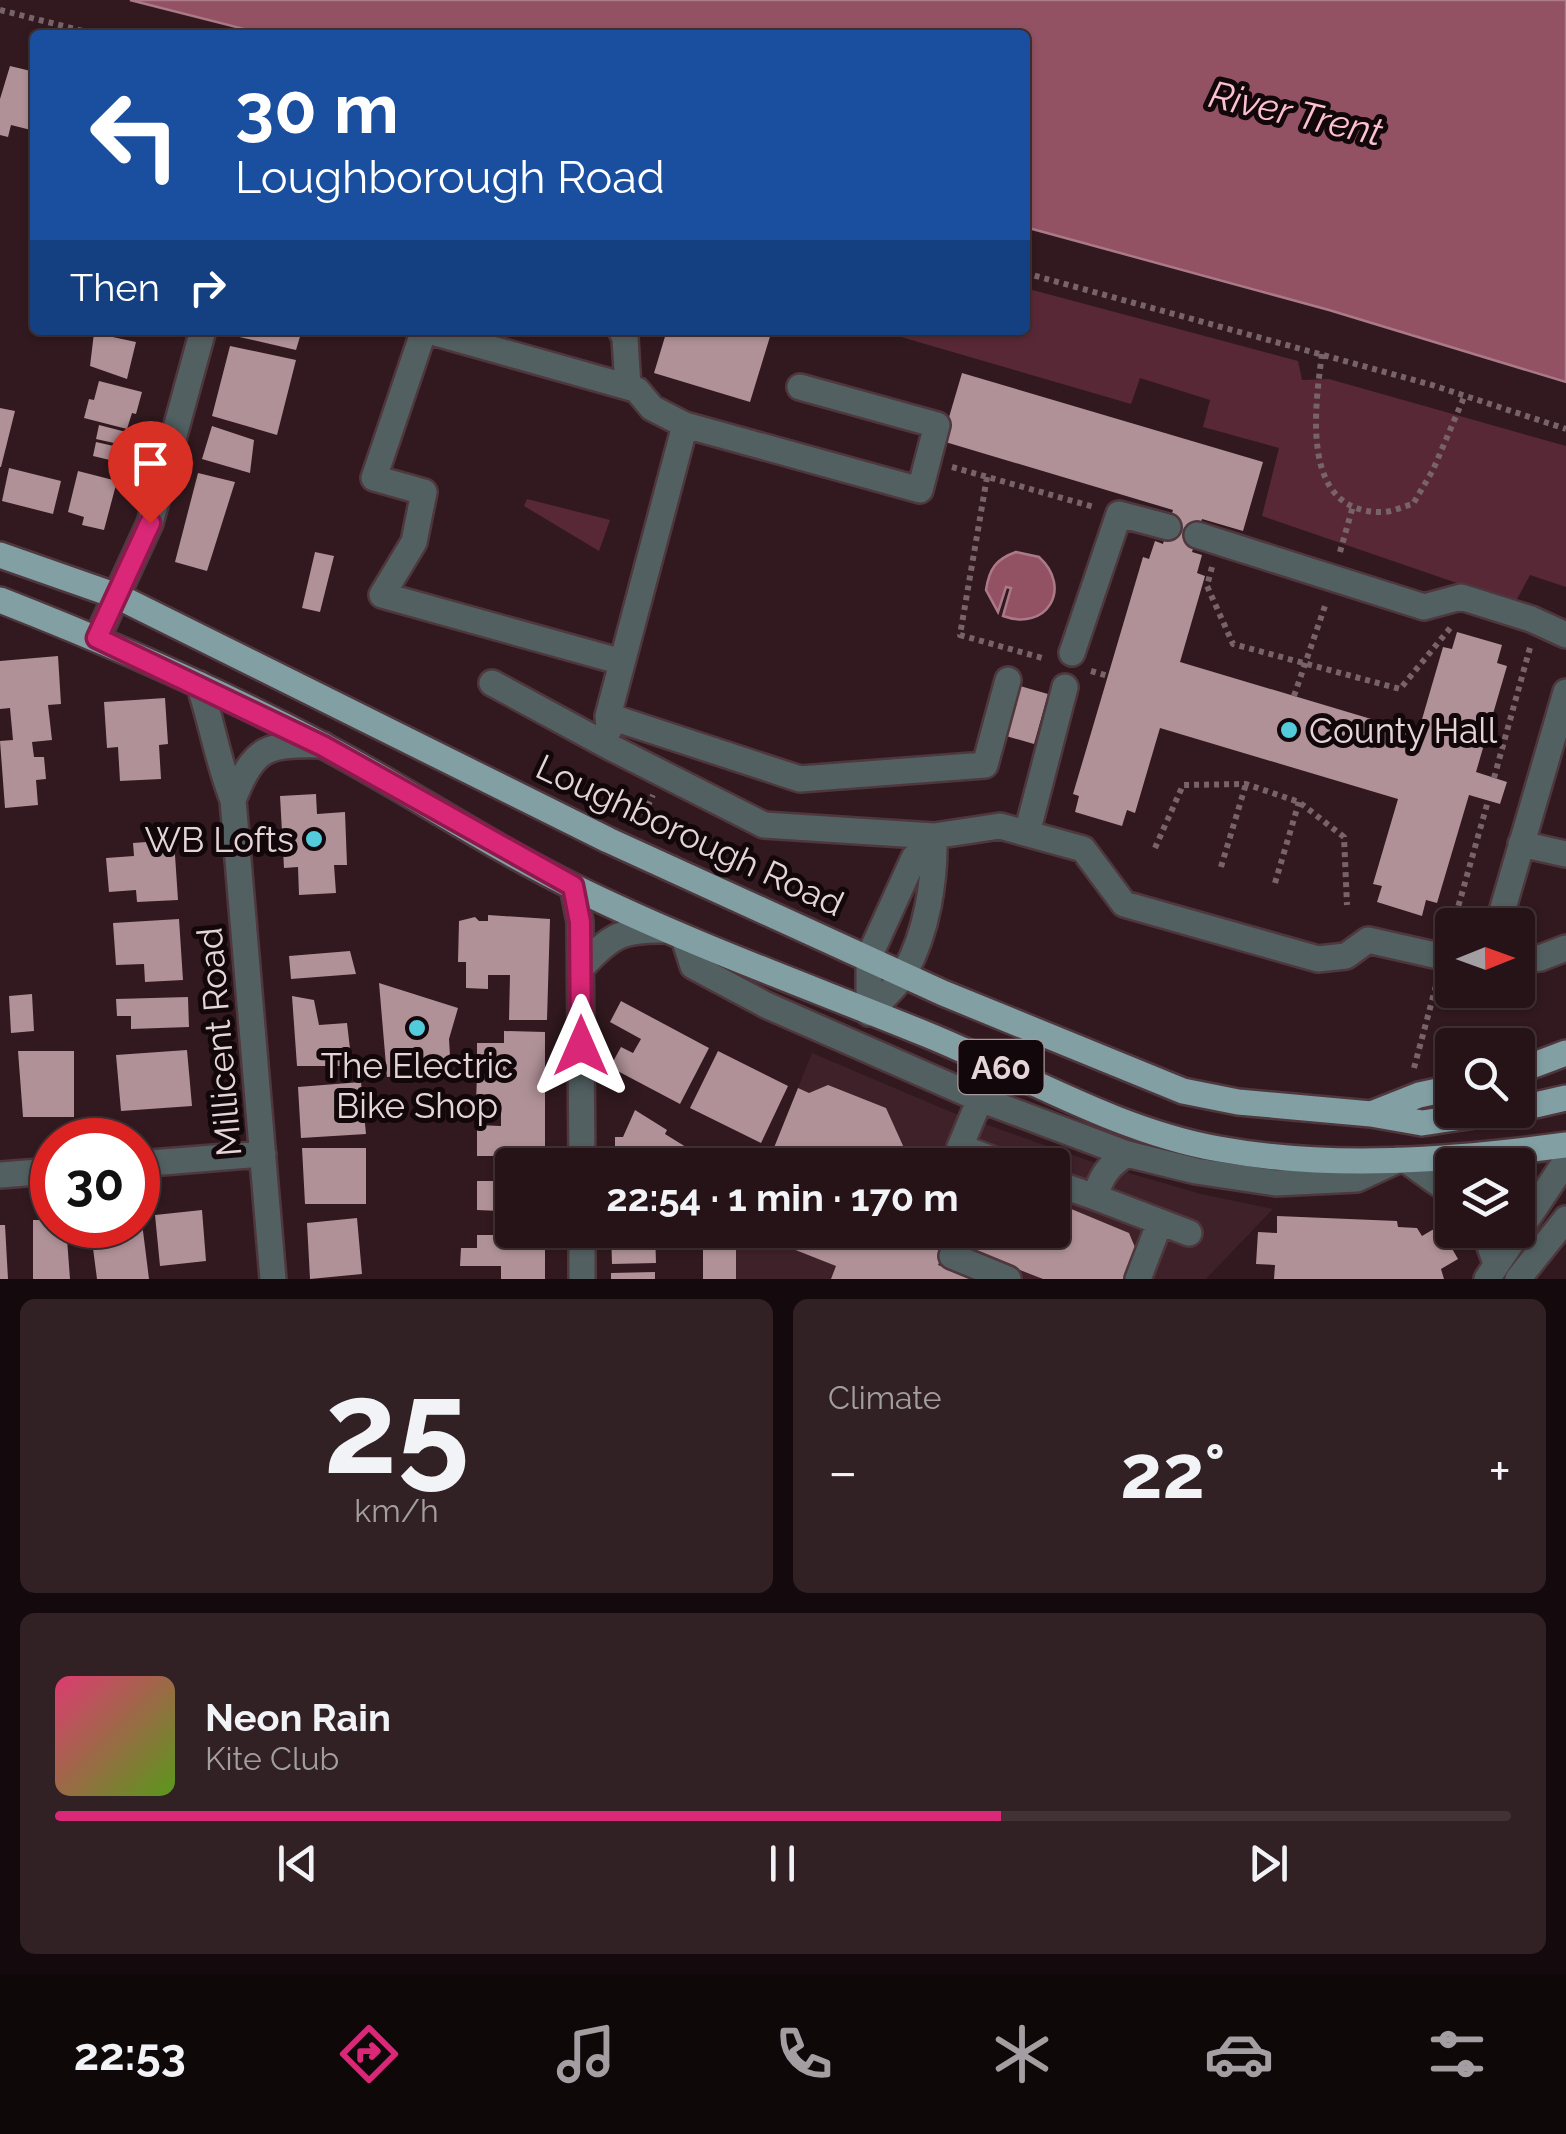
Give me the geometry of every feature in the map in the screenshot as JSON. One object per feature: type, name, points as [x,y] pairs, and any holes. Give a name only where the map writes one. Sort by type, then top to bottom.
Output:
[{"type":"main road","name":"Loughborough Road","points":[[0,554],[117,596],[608,840],[904,974],[1183,1091],[1238,1102],[1370,1114],[1422,1124],[1435,1122]]},
{"type":"main road","name":"A60","points":[[0,600],[199,684],[323,746],[573,886],[676,934],[1132,1125],[1186,1143],[1263,1155],[1402,1160],[1566,1145]]},
{"type":"main road","points":[[1535,1065],[1566,1053]]},
{"type":"main road","name":"Loughborough Road","points":[[1370,1114],[1435,1092]]},
{"type":"main road","points":[[1535,1104],[1566,1098]]},
{"type":"street","points":[[97,638],[150,523],[202,335]]},
{"type":"street","points":[[423,335],[374,478],[424,492],[414,542],[382,595],[622,662]]},
{"type":"street","points":[[443,335],[637,390],[652,408],[685,425],[920,490],[936,424],[800,387]]},
{"type":"street","points":[[624,335],[628,387]]},
{"type":"street","points":[[610,747],[608,716],[685,425]]},
{"type":"street","points":[[1071,662],[1119,514],[1168,527]]},
{"type":"street","points":[[1208,539],[1424,607],[1461,598],[1531,619],[1566,635]]},
{"type":"street","points":[[608,716],[800,779],[985,765],[1008,680]]},
{"type":"street","points":[[492,683],[764,825],[934,836],[1000,826],[1083,849],[1124,904],[1318,959],[1346,956],[1368,940],[1435,955]]},
{"type":"street","name":"Millicent Road","points":[[199,684],[216,734],[221,769],[234,800],[274,1279]]},
{"type":"street","points":[[1027,833],[1065,687]]},
{"type":"street","points":[[1505,908],[1522,844],[1556,763],[1566,692]]},
{"type":"street","points":[[234,800],[252,762],[264,752],[280,744],[323,746]]},
{"type":"street","points":[[869,1013],[868,957],[914,858],[934,836]]},
{"type":"street","points":[[869,1013],[904,974],[926,917],[935,862],[934,836]]},
{"type":"street","points":[[1522,844],[1566,854]]},
{"type":"street","points":[[573,886],[580,922],[582,1148]]},
{"type":"street","points":[[581,968],[600,946],[618,934],[635,929],[676,934]]},
{"type":"street","name":"A60","points":[[676,934],[693,966],[766,1004],[980,1099],[1127,1154],[1196,1171],[1276,1182],[1356,1179],[1402,1160]]},
{"type":"street","points":[[1535,959],[1566,948]]},
{"type":"street","points":[[963,1148],[980,1099]]},
{"type":"street","points":[[160,1162],[263,1154]]},
{"type":"street","points":[[1095,1197],[1100,1178],[1112,1163],[1127,1154]]},
{"type":"street","points":[[1402,1160],[1435,1182]]},
{"type":"street","points":[[1491,1271],[1566,1161]]},
{"type":"street","points":[[0,1175],[30,1173]]},
{"type":"street","points":[[1070,1188],[1189,1233]]},
{"type":"street","points":[[1518,1279],[1566,1219]]},
{"type":"street","points":[[1138,1279],[1160,1222]]},
{"type":"street","points":[[582,1248],[582,1279]]},
{"type":"street","points":[[952,1256],[1008,1279]]},
{"type":"path","points":[[0,10],[80,30]]},
{"type":"path","points":[[1030,273],[1465,395],[1566,429]]},
{"type":"path","points":[[1322,354],[1314,414],[1318,452],[1326,485],[1352,506],[1382,512],[1413,504],[1433,470],[1465,395]]},
{"type":"path","points":[[928,461],[1119,514]]},
{"type":"path","points":[[987,477],[960,635],[1071,662],[1108,676]]},
{"type":"path","points":[[1208,539],[1207,586],[1233,644],[1400,690],[1454,624],[1461,598]]},
{"type":"path","points":[[1494,778],[1532,642]]},
{"type":"path","points":[[1221,867],[1246,784]]},
{"type":"path","points":[[1155,848],[1183,785],[1246,784],[1299,802],[1344,837],[1346,905]]},
{"type":"path","points":[[638,824],[653,794],[668,800]]},
{"type":"path","points":[[1458,908],[1488,801]]},
{"type":"path","points":[[1275,884],[1299,802]]},
{"type":"path","points":[[1414,1068],[1435,1000]]},
{"type":"shaded area","points":[[1030,289],[1298,361],[1302,380],[1329,379],[1566,446],[1566,587],[1530,575],[1515,603],[1262,516],[1279,448],[1203,427],[1210,400],[1140,378],[1131,404],[894,335],[1030,335]]},
{"type":"shaded area","points":[[527,499],[610,520],[599,551],[524,506]]},
{"type":"shaded area","points":[[812,1053],[951,1112],[1053,1148],[774,1148]]},
{"type":"shaded area","points":[[1070,1154],[1201,1194],[1273,1209],[1206,1279],[736,1279],[736,1248],[1070,1248]]},
{"type":"water","name":"River Trent","points":[[130,0],[1566,0],[1566,382],[1329,310],[1030,228],[1030,30],[248,30]]},
{"type":"water","points":[[1016,552],[1039,557],[1054,582],[1050,604],[1032,618],[1003,616],[1011,588],[1006,587],[998,612],[986,590],[995,566]]},
{"type":"building","points":[[10,66],[30,71],[30,130],[11,125],[8,137],[0,135],[0,99]]},
{"type":"building","points":[[94,335],[136,342],[127,379],[90,366]]},
{"type":"building","points":[[235,335],[300,335],[296,350]]},
{"type":"building","points":[[665,335],[770,335],[750,402],[654,373]]},
{"type":"building","points":[[230,346],[296,360],[277,435],[212,416]]},
{"type":"building","name":"County Hall","points":[[962,373],[1263,462],[1243,531],[1202,519],[1192,552],[1202,555],[1197,573],[1205,576],[1180,662],[1418,733],[1443,647],[1452,649],[1457,632],[1502,645],[1497,663],[1507,666],[1476,772],[1507,782],[1500,804],[1469,795],[1437,903],[1426,900],[1422,916],[1377,902],[1382,886],[1373,884],[1398,799],[1160,728],[1135,813],[1127,810],[1122,826],[1075,812],[1079,796],[1073,794],[1143,557],[1149,559],[1155,541],[1163,544],[1173,510],[942,441]]},
{"type":"building","points":[[99,381],[142,392],[127,429],[84,418]]},
{"type":"building","points":[[0,408],[15,411],[1,467],[0,467]]},
{"type":"building","points":[[99,425],[126,432],[123,445],[96,439]]},
{"type":"building","points":[[212,426],[254,440],[250,473],[202,459]]},
{"type":"building","points":[[96,442],[118,447],[114,461],[93,456]]},
{"type":"building","points":[[9,468],[61,481],[53,514],[2,501]]},
{"type":"building","points":[[78,471],[117,481],[104,530],[82,525],[84,517],[68,512]]},
{"type":"building","points":[[198,473],[235,482],[207,571],[175,562]]},
{"type":"building","points":[[315,552],[334,556],[320,612],[302,608]]},
{"type":"building","points":[[58,656],[61,704],[48,705],[52,740],[32,742],[34,757],[44,757],[46,779],[36,780],[38,805],[5,808],[0,741],[13,740],[10,708],[0,709],[0,661]]},
{"type":"building","points":[[1020,686],[1048,694],[1034,744],[1006,736]]},
{"type":"building","points":[[165,698],[168,744],[159,745],[161,779],[120,781],[118,747],[107,748],[104,702]]},
{"type":"building","name":"WB Lofts","points":[[316,794],[317,814],[345,812],[347,865],[334,865],[336,893],[299,895],[298,867],[284,868],[280,796]]},
{"type":"building","points":[[174,840],[178,900],[137,902],[136,890],[109,892],[106,858],[134,856],[133,843]]},
{"type":"building","points":[[488,915],[550,919],[547,1020],[509,1020],[510,975],[488,975],[488,989],[466,988],[466,962],[458,962],[459,921],[475,917],[488,921]]},
{"type":"building","points":[[179,919],[183,980],[145,982],[144,964],[116,965],[113,923]]},
{"type":"building","points":[[350,951],[356,974],[291,979],[289,956]]},
{"type":"building","name":"The Electric Bike Shop","points":[[379,983],[458,1008],[449,1039],[451,1073],[387,1077]]},
{"type":"building","points":[[32,994],[34,1031],[11,1033],[9,996]]},
{"type":"building","points":[[292,996],[314,1000],[319,1025],[347,1023],[352,1066],[297,1066]]},
{"type":"building","points":[[188,997],[189,1027],[131,1029],[131,1016],[117,1016],[116,999]]},
{"type":"building","points":[[621,1001],[709,1048],[680,1104],[610,1067],[621,1047],[633,1053],[641,1039],[610,1022]]},
{"type":"building","points":[[504,1031],[545,1032],[545,1148],[495,1148],[495,1156],[477,1156],[477,1125],[501,1126],[501,1103],[476,1103],[477,1074],[500,1074],[500,1061],[477,1061],[477,1043],[504,1043]]},
{"type":"building","points":[[187,1050],[192,1106],[121,1111],[116,1055]]},
{"type":"building","points":[[18,1051],[74,1051],[74,1117],[23,1117]]},
{"type":"building","points":[[718,1051],[788,1086],[761,1143],[690,1108]]},
{"type":"building","points":[[361,1082],[366,1134],[301,1138],[298,1087]]},
{"type":"building","points":[[828,1085],[886,1108],[904,1148],[774,1148],[798,1088],[809,1093]]},
{"type":"building","points":[[635,1110],[688,1148],[615,1148],[615,1137],[623,1137]]},
{"type":"building","points":[[302,1148],[366,1148],[366,1204],[305,1204]]},
{"type":"building","points":[[477,1181],[495,1181],[495,1211],[477,1210]]},
{"type":"building","points":[[1070,1208],[1129,1233],[1137,1252],[1126,1279],[1043,1279],[963,1248],[1070,1248]]},
{"type":"building","points":[[202,1210],[206,1261],[160,1266],[160,1214]]},
{"type":"building","points":[[1277,1216],[1397,1221],[1398,1227],[1417,1228],[1422,1236],[1435,1228],[1435,1248],[1452,1248],[1458,1259],[1441,1269],[1444,1279],[1274,1279],[1275,1265],[1256,1264],[1258,1232],[1277,1233]]},
{"type":"building","points":[[357,1218],[362,1274],[310,1279],[307,1223]]},
{"type":"building","points":[[0,1225],[5,1225],[8,1279],[0,1279]]},
{"type":"building","points":[[477,1235],[495,1235],[495,1248],[545,1248],[545,1279],[501,1279],[501,1266],[460,1266],[461,1248],[477,1248]]},
{"type":"building","points":[[33,1248],[68,1248],[70,1279],[33,1279]]},
{"type":"building","points":[[93,1248],[145,1248],[149,1279],[97,1279]]},
{"type":"building","points":[[612,1248],[656,1248],[656,1263],[612,1264]]},
{"type":"building","points":[[703,1248],[736,1248],[736,1279],[703,1279]]},
{"type":"building","points":[[790,1248],[945,1248],[938,1265],[972,1279],[831,1279],[836,1266]]},
{"type":"building","points":[[655,1272],[655,1279],[611,1279],[611,1273]]},
{"type":"place","name":"County Hall","points":[[1289,730]]},
{"type":"place","name":"WB Lofts","points":[[314,839]]},
{"type":"place","name":"The Electric Bike Shop","points":[[417,1028]]},
{"type":"route","points":[[150,523],[97,638],[323,746],[573,886],[580,922],[581,1046]]}]
